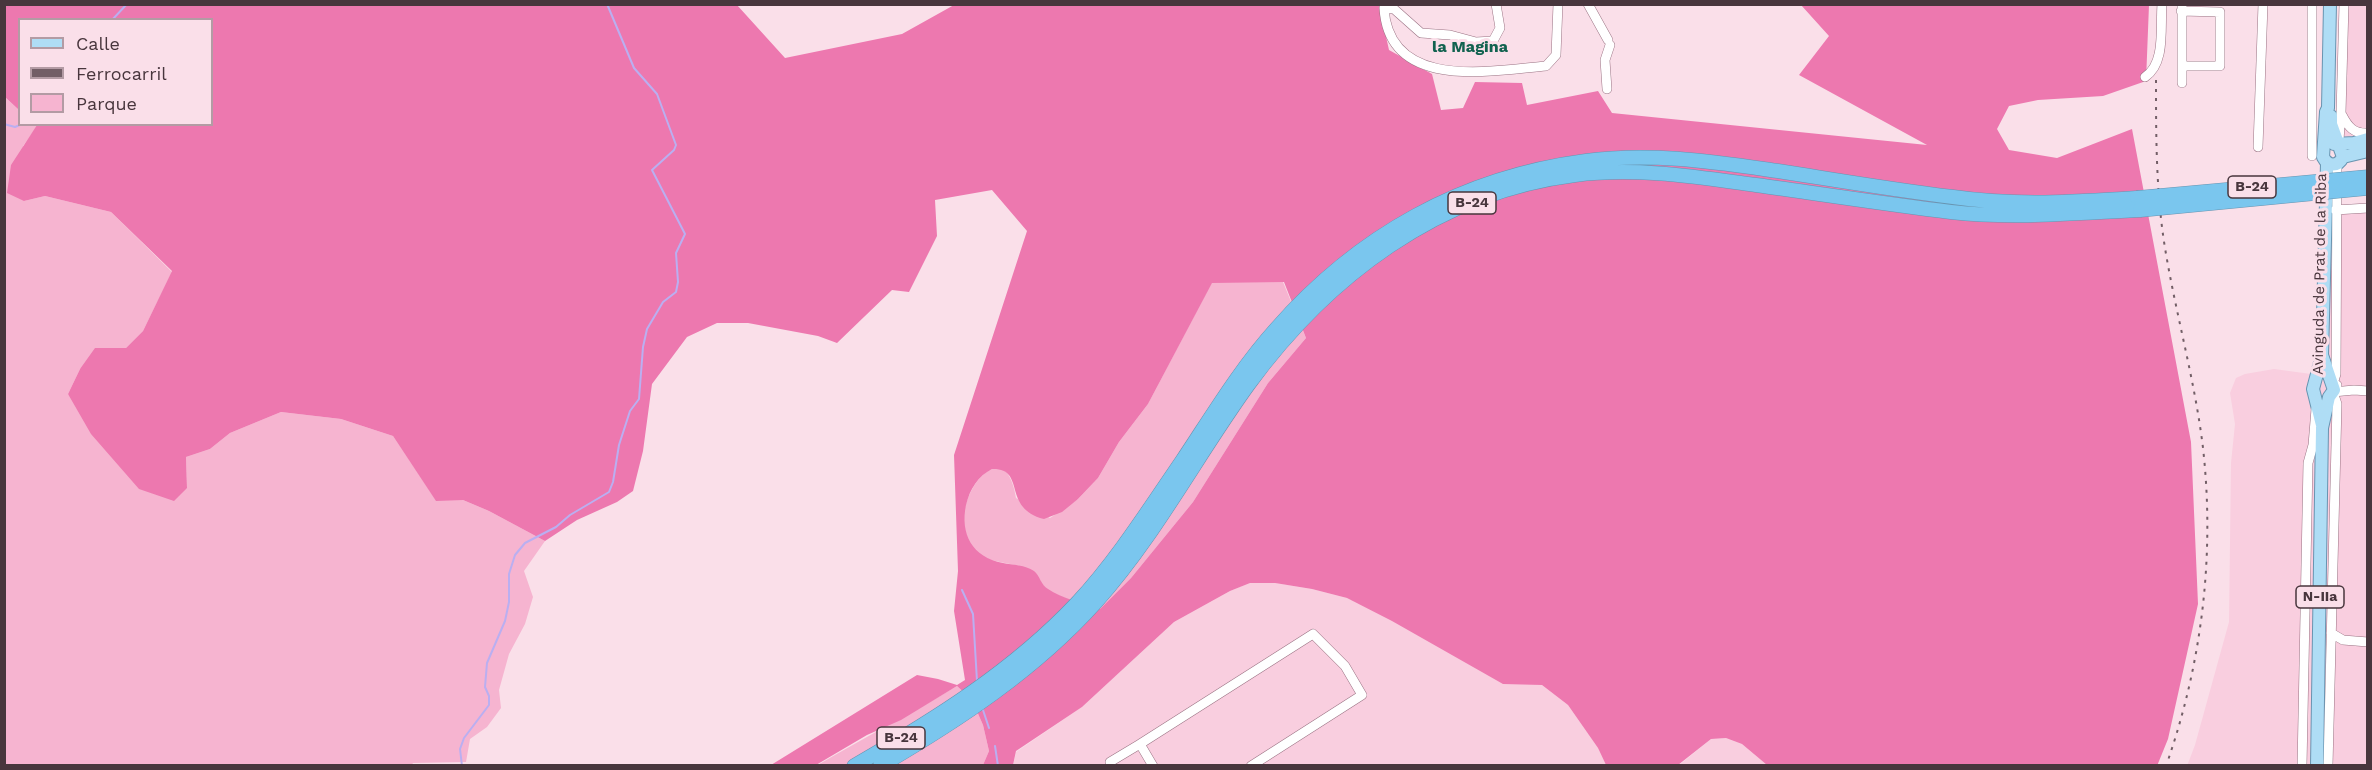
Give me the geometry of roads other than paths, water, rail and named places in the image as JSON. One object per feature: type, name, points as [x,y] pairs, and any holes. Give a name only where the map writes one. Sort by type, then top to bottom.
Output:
[{"type":"highway","name":"B-24","points":[[880,765],[1008,675],[1055,626],[1121,549],[1262,346],[1328,274],[1374,240],[1417,214],[1464,192],[1536,169],[1586,161],[1640,157],[1708,161],[1955,198],[2001,202],[2138,204],[2367,188]]},
{"type":"highway","name":"B-24","points":[[2138,204],[2367,177]]},
{"type":"highway","name":"B-24","points":[[854,765],[950,716]]},
{"type":"main road","points":[[2330,4],[2328,108],[2331,112],[2334,153]]},
{"type":"main road","points":[[2334,153],[2367,139]]},
{"type":"main road","points":[[2334,153],[2367,151]]},
{"type":"main road","name":"Avinguda de Prat de la Riba","points":[[2322,355],[2334,153]]},
{"type":"main road","name":"N-IIa","points":[[2322,355],[2317,380],[2313,386],[2322,428]]},
{"type":"main road","name":"N-IIa","points":[[2317,765],[2322,428],[2331,388],[2322,355]]},
{"type":"main road","points":[[2316,400],[2331,388],[2324,378],[2317,380]]},
{"type":"street","points":[[1496,4],[1500,28],[1493,41],[1476,42],[1450,35],[1421,33],[1409,25],[1394,9],[1384,8],[1389,36],[1400,51],[1421,65],[1451,72],[1484,72],[1546,66],[1556,56],[1558,4]]},
{"type":"street","points":[[1588,4],[1609,42],[1605,60],[1607,89]]},
{"type":"street","points":[[2145,77],[2152,73],[2158,60],[2162,4]]},
{"type":"street","points":[[2258,147],[2263,4]]},
{"type":"street","name":"Avinguda de Prat de la Riba","points":[[2312,4],[2312,156]]},
{"type":"street","name":"Avinguda de Prat de la Riba","points":[[2328,765],[2337,404],[2331,388],[2336,374],[2337,324],[2334,153],[2342,113],[2344,4]]},
{"type":"street","points":[[2182,66],[2220,66],[2220,12],[2182,8],[2182,66],[2182,83]]},
{"type":"street","points":[[2342,113],[2349,128],[2358,133],[2367,133]]},
{"type":"street","points":[[2335,210],[2367,208]]},
{"type":"street","points":[[2331,388],[2367,391]]},
{"type":"street","points":[[2302,765],[2308,463],[2313,445],[2316,400]]},
{"type":"street","points":[[2331,633],[2343,640],[2367,642]]},
{"type":"street","points":[[1110,762],[1313,634],[1345,666],[1362,695],[1251,765]]},
{"type":"street","points":[[1140,744],[1153,765]]},
{"type":"waterway","points":[[114,18],[127,4]]},
{"type":"waterway","points":[[462,766],[460,749],[464,738],[489,705],[489,696],[485,687],[487,663],[505,621],[509,602],[509,574],[515,555],[525,543],[556,527],[570,515],[609,492],[613,482],[619,445],[630,411],[639,399],[643,347],[647,329],[663,302],[676,292],[678,282],[676,253],[685,234],[652,170],[674,150],[676,145],[657,94],[634,68],[607,4]]},
{"type":"waterway","points":[[4,124],[18,126]]},
{"type":"waterway","points":[[962,590],[973,614],[977,681]]},
{"type":"waterway","points":[[982,707],[989,728]]},
{"type":"waterway","points":[[995,746],[998,766]]},
{"type":"railway","points":[[2156,80],[2157,164],[2162,227],[2169,273],[2200,423],[2207,528],[2206,569],[2197,649],[2189,688],[2166,766]]},
{"type":"district","name":"la Magina","points":[[1470,47]]}]
